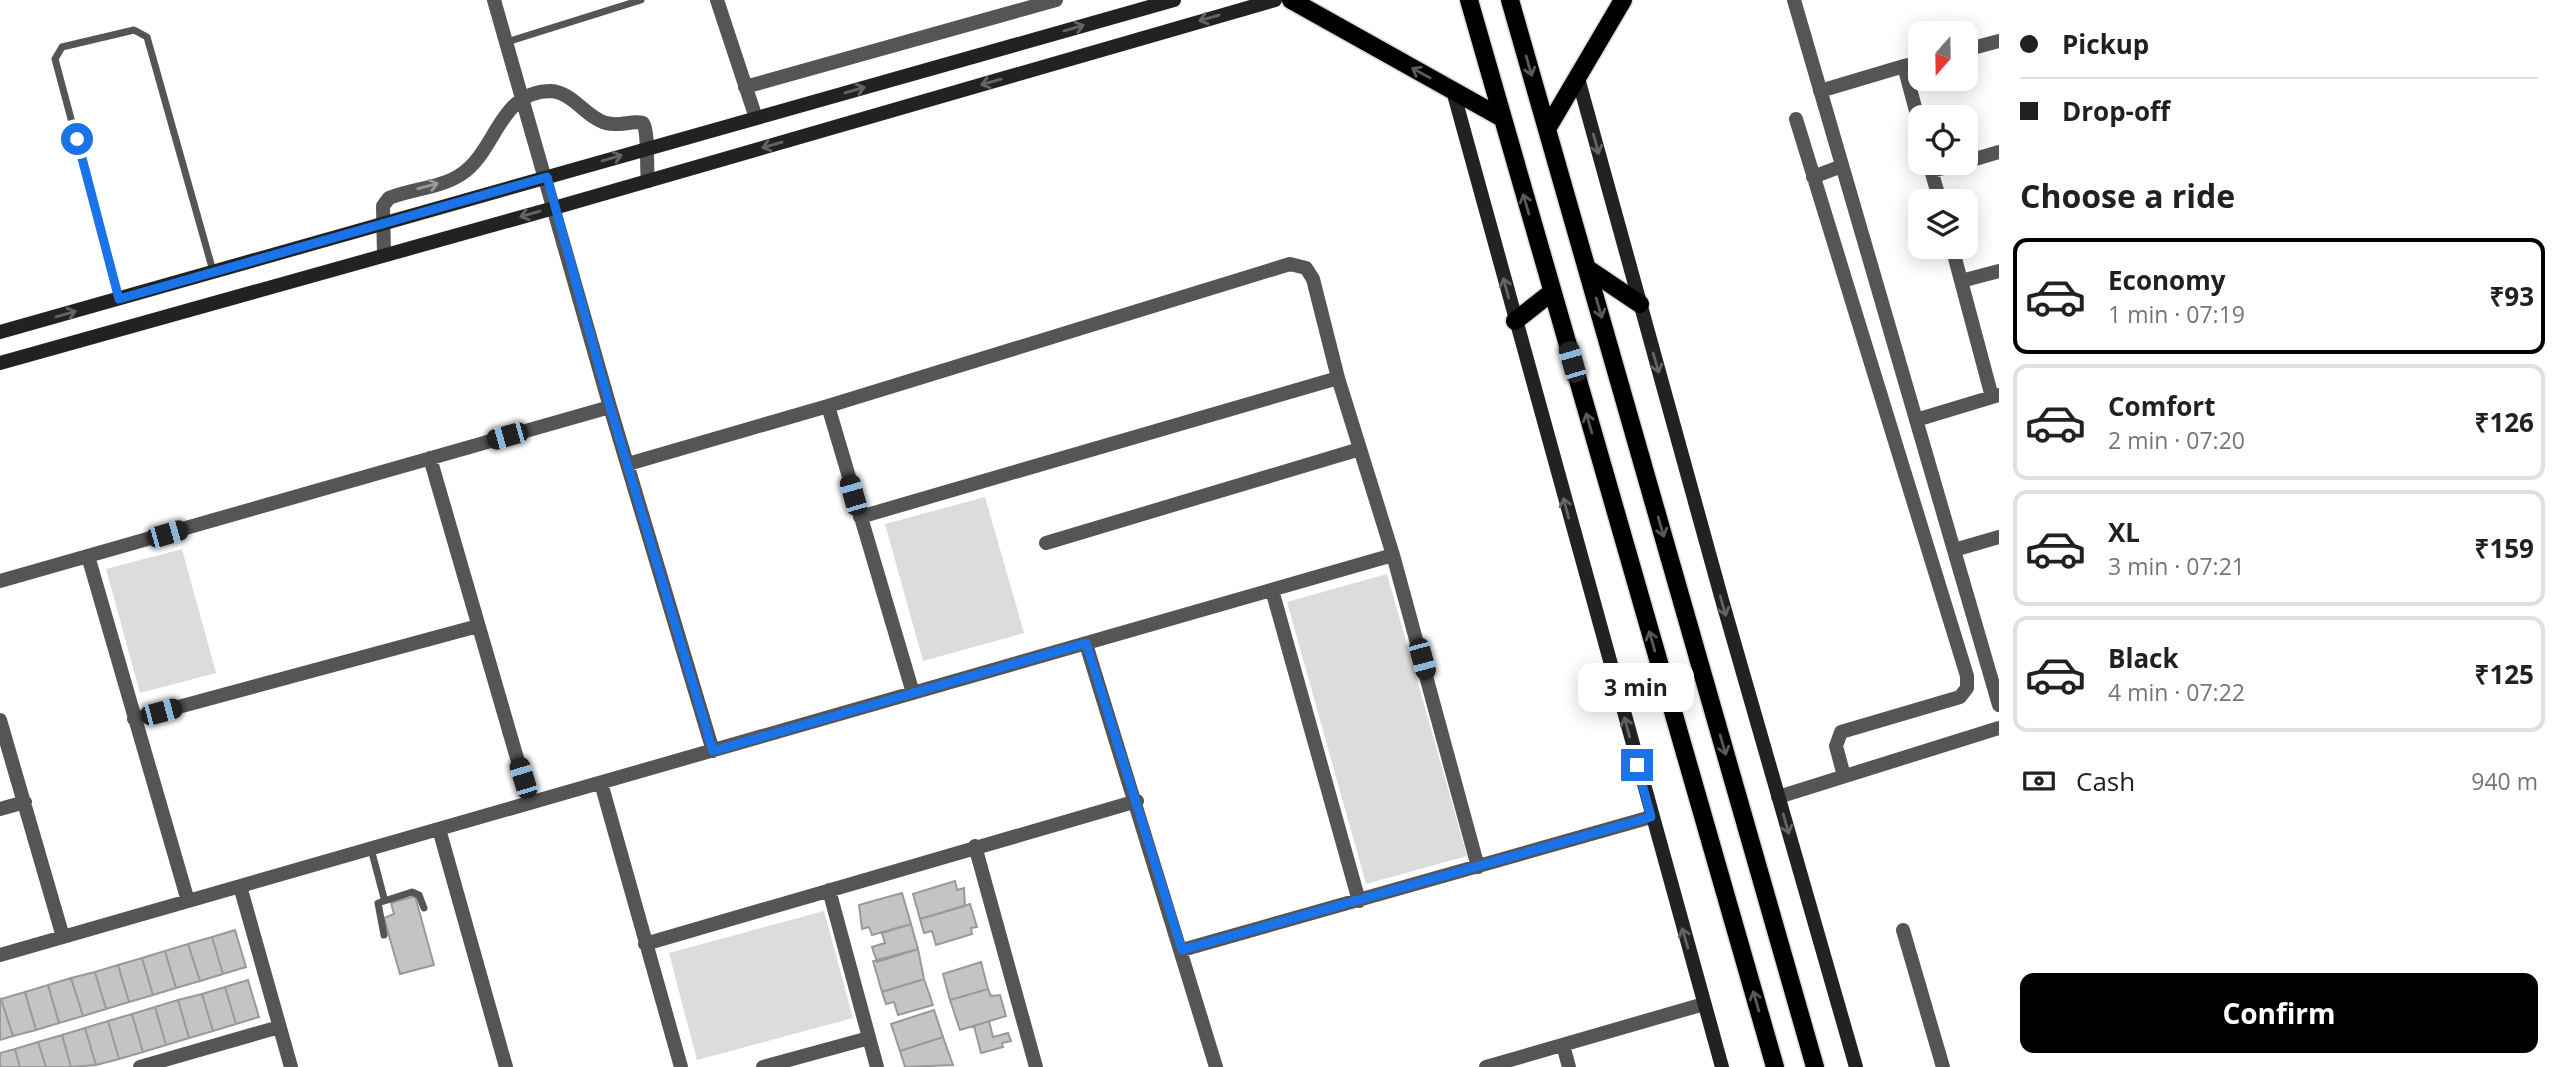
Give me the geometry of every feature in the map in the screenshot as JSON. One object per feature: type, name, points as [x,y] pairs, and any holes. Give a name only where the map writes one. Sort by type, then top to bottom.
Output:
[{"type":"main road","points":[[0,332],[1174,0]]},
{"type":"main road","points":[[0,363],[554,208],[1275,0]]},
{"type":"main road","points":[[1291,0],[1502,118]]},
{"type":"main road","points":[[1469,0],[1774,1067]]},
{"type":"main road","points":[[1510,0],[1815,1067]]},
{"type":"main road","points":[[1547,129],[1623,0]]},
{"type":"main road","points":[[1578,78],[1856,1067]]},
{"type":"main road","points":[[1453,91],[1651,817],[1723,1067]]},
{"type":"main road","points":[[1588,268],[1640,304]]},
{"type":"main road","points":[[1515,321],[1552,292]]},
{"type":"street","points":[[494,0],[547,177],[610,407],[713,751]]},
{"type":"street","points":[[717,0],[756,118]]},
{"type":"street","points":[[745,87],[1056,0]]},
{"type":"street","points":[[1794,0],[1999,705]]},
{"type":"street","points":[[1978,47],[1999,41]]},
{"type":"street","points":[[1820,91],[1908,65]]},
{"type":"street","points":[[1904,66],[1914,105]]},
{"type":"street","points":[[384,255],[383,206],[389,198],[460,175],[474,163],[510,107],[523,98],[555,91],[609,124],[640,121],[647,131],[645,149],[648,181]]},
{"type":"street","points":[[1796,119],[1967,676],[1967,688],[1960,697],[1841,732],[1836,746],[1844,776]]},
{"type":"street","points":[[1978,158],[1999,152]]},
{"type":"street","points":[[1813,177],[1842,166]]},
{"type":"street","points":[[1916,420],[1996,396],[1955,259]]},
{"type":"street","points":[[628,464],[828,406],[1290,264],[1306,268],[1313,279],[1338,378],[1394,555],[1478,867]]},
{"type":"street","points":[[1961,281],[1999,271]]},
{"type":"street","points":[[860,517],[1338,378]]},
{"type":"street","points":[[828,406],[913,694]]},
{"type":"street","points":[[0,582],[610,407]]},
{"type":"street","points":[[1046,543],[1360,449]]},
{"type":"street","points":[[430,458],[530,803]]},
{"type":"street","points":[[1954,550],[1999,537]]},
{"type":"street","points":[[0,955],[1394,555]]},
{"type":"street","points":[[88,556],[188,901]]},
{"type":"street","points":[[1272,590],[1359,901]]},
{"type":"street","points":[[134,719],[478,626]]},
{"type":"street","points":[[1086,643],[1137,801],[1216,1067]]},
{"type":"street","points":[[0,720],[63,937]]},
{"type":"street","points":[[1778,797],[1999,727]]},
{"type":"street","points":[[601,783],[681,1067]]},
{"type":"street","points":[[645,944],[1137,801]]},
{"type":"street","points":[[0,809],[25,802]]},
{"type":"street","points":[[1182,950],[1651,817]]},
{"type":"street","points":[[439,829],[506,1067]]},
{"type":"street","points":[[975,846],[1036,1067]]},
{"type":"street","points":[[240,886],[291,1067]]},
{"type":"street","points":[[829,890],[877,1067]]},
{"type":"street","points":[[1903,930],[1943,1067]]},
{"type":"street","points":[[1486,1067],[1704,1004]]},
{"type":"street","points":[[140,1067],[183,1061],[279,1027]]},
{"type":"street","points":[[763,1067],[869,1038]]},
{"type":"street","points":[[1563,1045],[1569,1067]]},
{"type":"street","points":[[1536,1052],[1541,1067]]},
{"type":"lane","points":[[507,42],[641,0]]},
{"type":"lane","points":[[119,299],[55,59],[62,47],[134,30],[146,37],[213,272]]},
{"type":"lane","points":[[371,849],[384,898]]},
{"type":"lane","points":[[384,935],[378,903],[384,898],[416,893],[424,908]]},
{"type":"shaded area","points":[[985,497],[1024,633],[923,661],[885,524]]},
{"type":"shaded area","points":[[182,549],[216,673],[140,693],[106,569]]},
{"type":"shaded area","points":[[1387,574],[1467,856],[1366,884],[1287,602]]},
{"type":"shaded area","points":[[824,911],[853,1018],[697,1060],[669,953]]},
{"type":"building","points":[[955,881],[957,890],[964,888],[965,906],[920,919],[913,894]]},
{"type":"building","points":[[902,893],[911,924],[872,935],[869,927],[862,929],[859,905]]},
{"type":"building","points":[[415,896],[434,965],[400,974],[384,918],[394,914],[391,903]]},
{"type":"building","points":[[970,904],[977,927],[971,928],[972,934],[936,945],[932,931],[924,933],[920,919]]},
{"type":"building","points":[[911,924],[918,949],[877,962],[872,947],[885,943],[882,933]]},
{"type":"building","points":[[235,930],[246,967],[223,974],[212,937]]},
{"type":"building","points":[[212,937],[223,974],[200,981],[188,944]]},
{"type":"building","points":[[188,944],[200,981],[176,988],[165,951]]},
{"type":"building","points":[[918,949],[924,979],[882,992],[873,961]]},
{"type":"building","points":[[165,951],[176,988],[153,995],[142,958]]},
{"type":"building","points":[[142,958],[153,995],[129,1002],[118,965]]},
{"type":"building","points":[[981,962],[988,989],[950,1000],[943,974]]},
{"type":"building","points":[[118,965],[129,1002],[106,1009],[95,972]]},
{"type":"building","points":[[95,972],[106,1009],[83,1016],[71,978]]},
{"type":"building","points":[[71,978],[83,1016],[59,1023],[48,985]]},
{"type":"building","points":[[924,979],[933,1005],[898,1015],[894,1002],[886,1004],[882,992]]},
{"type":"building","points":[[248,980],[259,1017],[236,1024],[225,987]]},
{"type":"building","points":[[48,985],[59,1023],[36,1030],[25,992]]},
{"type":"building","points":[[225,987],[236,1024],[213,1031],[202,994]]},
{"type":"building","points":[[988,989],[991,996],[1000,995],[1006,1016],[960,1030],[950,1000]]},
{"type":"building","points":[[25,992],[36,1030],[13,1036],[1,999]]},
{"type":"building","points":[[202,994],[213,1031],[189,1038],[178,1000]]},
{"type":"building","points":[[0,1000],[13,1036],[0,1040]]},
{"type":"building","points":[[178,1000],[189,1038],[166,1045],[155,1007]]},
{"type":"building","points":[[155,1007],[166,1045],[143,1052],[132,1014]]},
{"type":"building","points":[[934,1010],[943,1037],[900,1051],[891,1024]]},
{"type":"building","points":[[132,1014],[143,1052],[119,1059],[108,1021]]},
{"type":"building","points":[[108,1021],[119,1059],[96,1065],[85,1028]]},
{"type":"building","points":[[989,1021],[993,1037],[1008,1033],[1011,1041],[1002,1043],[1003,1047],[981,1053],[974,1026]]},
{"type":"building","points":[[85,1028],[96,1065],[71,1067],[62,1035]]},
{"type":"building","points":[[62,1035],[71,1067],[46,1067],[38,1042]]},
{"type":"building","points":[[943,1037],[953,1065],[905,1067],[900,1051]]},
{"type":"building","points":[[38,1042],[46,1067],[20,1067],[15,1049]]},
{"type":"building","points":[[15,1049],[20,1067],[0,1067],[0,1053]]},
{"type":"route","points":[[77,139],[119,299],[547,177],[610,407],[713,751],[1086,643],[1182,950],[1651,817],[1637,765]]}]
